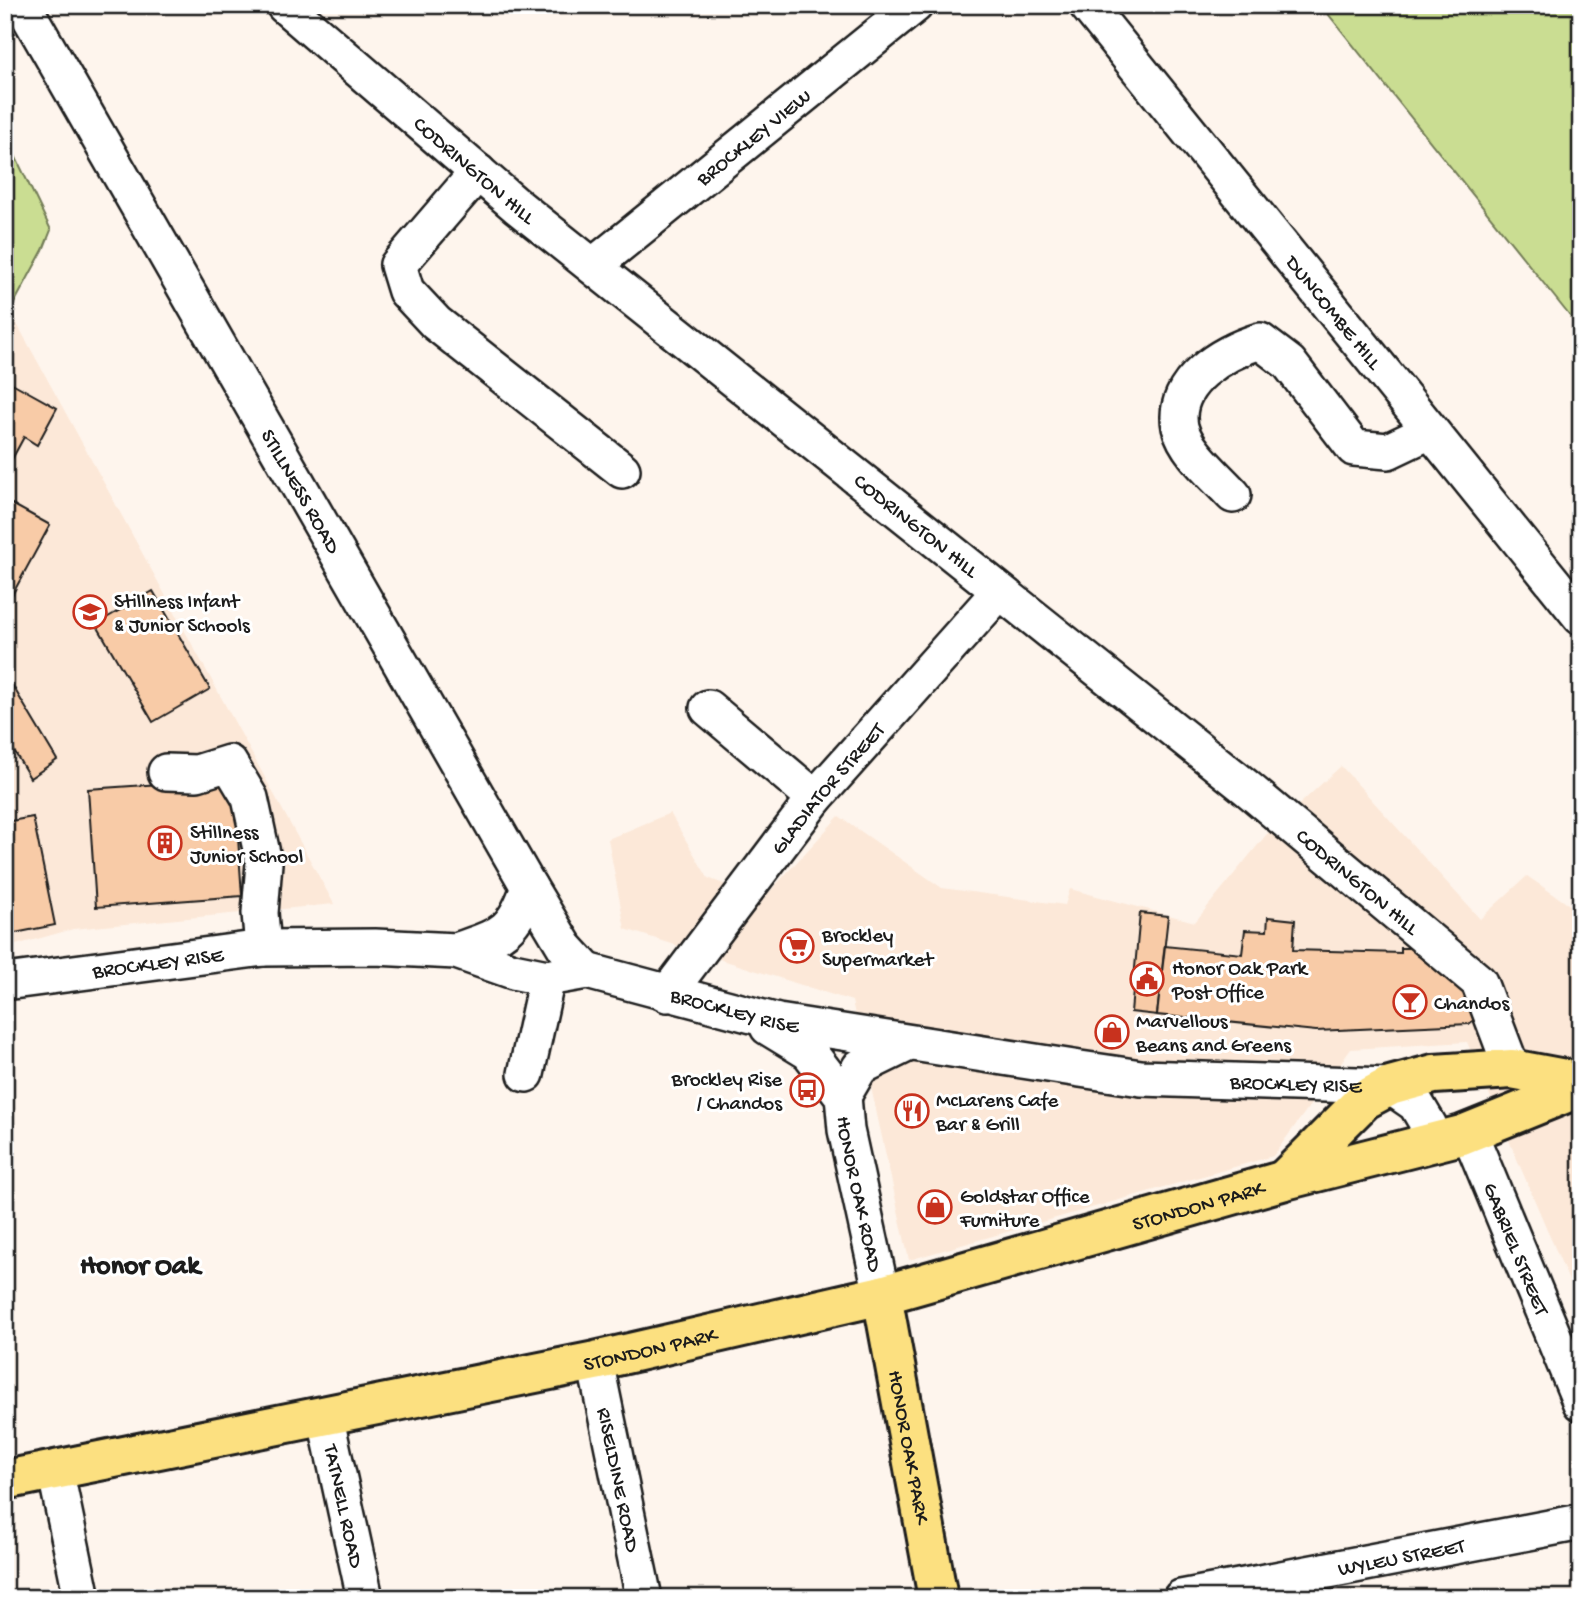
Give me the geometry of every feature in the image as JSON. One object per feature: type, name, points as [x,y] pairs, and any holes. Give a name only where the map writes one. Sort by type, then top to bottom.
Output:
[{"type":"main road","name":"STONDON PARK","points":[[1285,1180],[1364,1100],[1390,1086],[1434,1074],[1512,1069],[1581,1085]]},
{"type":"main road","name":"STONDON PARK","points":[[5,1480],[595,1361],[882,1296],[1285,1180],[1421,1147],[1469,1132],[1581,1085]]},
{"type":"main road","points":[[1345,1121],[1348,1134],[1359,1148],[1374,1158]]},
{"type":"main road","name":"HONOR OAK PARK","points":[[882,1296],[938,1598]]},
{"type":"street","name":"STILLNESS ROAD","points":[[23,5],[529,887],[565,947],[587,971]]},
{"type":"street","name":"BROCKLEY VIEW","points":[[593,266],[701,182],[915,5]]},
{"type":"street","name":"DUNCOMBE HILL","points":[[1087,5],[1581,617]]},
{"type":"street","name":"CODRINGTON HILL","points":[[297,10],[478,172],[998,593],[1247,789],[1479,982],[1512,1069]]},
{"type":"street","points":[[478,172],[398,265],[407,292],[436,323],[622,470]]},
{"type":"street","points":[[1233,495],[1194,452],[1180,429],[1179,403],[1198,376],[1234,349],[1260,341],[1290,363],[1354,448],[1388,451],[1430,431]]},
{"type":"street","name":"GLADIATOR STREET","points":[[667,994],[815,798],[998,593]]},
{"type":"street","points":[[708,708],[815,798]]},
{"type":"street","points":[[166,772],[197,773],[229,763],[250,798],[264,863],[260,913],[263,948]]},
{"type":"street","points":[[456,951],[499,936],[519,916],[529,887]]},
{"type":"street","name":"BROCKLEY RISE","points":[[5,982],[263,948],[375,947],[456,951],[513,971],[547,978],[587,971],[778,1022],[906,1044],[1141,1078],[1390,1086],[1416,1104],[1429,1126],[1421,1147]]},
{"type":"street","points":[[526,1074],[547,978]]},
{"type":"street","name":"HONOR OAK ROAD","points":[[744,1012],[809,1052],[843,1096],[846,1130],[882,1296]]},
{"type":"street","points":[[843,1096],[860,1067],[906,1044]]},
{"type":"street","name":"GABRIEL STREET","points":[[1469,1132],[1581,1403]]},
{"type":"street","name":"RISELDINE ROAD","points":[[595,1361],[644,1598]]},
{"type":"street","name":"TATNELL ROAD","points":[[325,1415],[365,1598]]},
{"type":"street","points":[[55,1469],[82,1598]]},
{"type":"street","name":"WYLEU STREET","points":[[1181,1598],[1581,1522]]},
{"type":"shaded area","name":"Stillness Infant & Junior Schools","points":[[10,311],[334,904],[73,929],[5,948],[5,320]]},
{"type":"shaded area","points":[[1341,766],[1480,919],[1527,876],[1581,913],[1581,1309],[1467,1042],[1351,1049],[1273,1156],[909,1260],[852,1001],[625,929],[608,839],[670,813],[708,878],[763,899],[839,816],[942,888],[1065,905],[1070,889],[1195,922],[1266,835]]},
{"type":"green space","points":[[1321,5],[1581,5],[1581,330]]},
{"type":"green space","points":[[5,135],[51,230],[5,320]]},
{"type":"building","points":[[12,383],[57,408],[37,445],[24,437],[5,472],[5,395]]},
{"type":"building","points":[[12,504],[50,525],[5,608],[5,516]]},
{"type":"building","points":[[153,591],[210,689],[153,722],[96,624]]},
{"type":"building","points":[[5,673],[57,760],[30,778],[5,736]]},
{"type":"building","name":"Stillness Junior School","points":[[234,779],[242,896],[96,907],[88,789]]},
{"type":"building","points":[[33,817],[55,925],[5,935],[5,822]]},
{"type":"building","name":"Honor Oak Park Post Office","points":[[1140,913],[1168,916],[1157,1015],[1131,1012]]},
{"type":"building","points":[[1268,917],[1295,920],[1293,950],[1401,953],[1401,948],[1431,948],[1476,984],[1477,1017],[1469,1024],[1316,1031],[1157,1015],[1165,946],[1242,954],[1245,930],[1267,931]]},
{"type":"place","name":"Stillness Infant & Junior Schools","points":[[90,612]]},
{"type":"place","name":"Stillness Junior School","points":[[165,843]]},
{"type":"place","name":"Brockley Supermarket","points":[[797,946]]},
{"type":"place","name":"Honor Oak Park Post Office","points":[[1147,979]]},
{"type":"place","name":"Chandos","points":[[1410,1002]]},
{"type":"place","name":"Marvellous Beans and Greens","points":[[1112,1032]]},
{"type":"place","name":"Brockley Rise / Chandos","points":[[807,1090]]},
{"type":"place","name":"McLarens Cafe Bar & Grill","points":[[912,1111]]},
{"type":"place","name":"Goldstar Office Furniture","points":[[935,1207]]},
{"type":"district","name":"Honor Oak","points":[[140,1263]]}]
